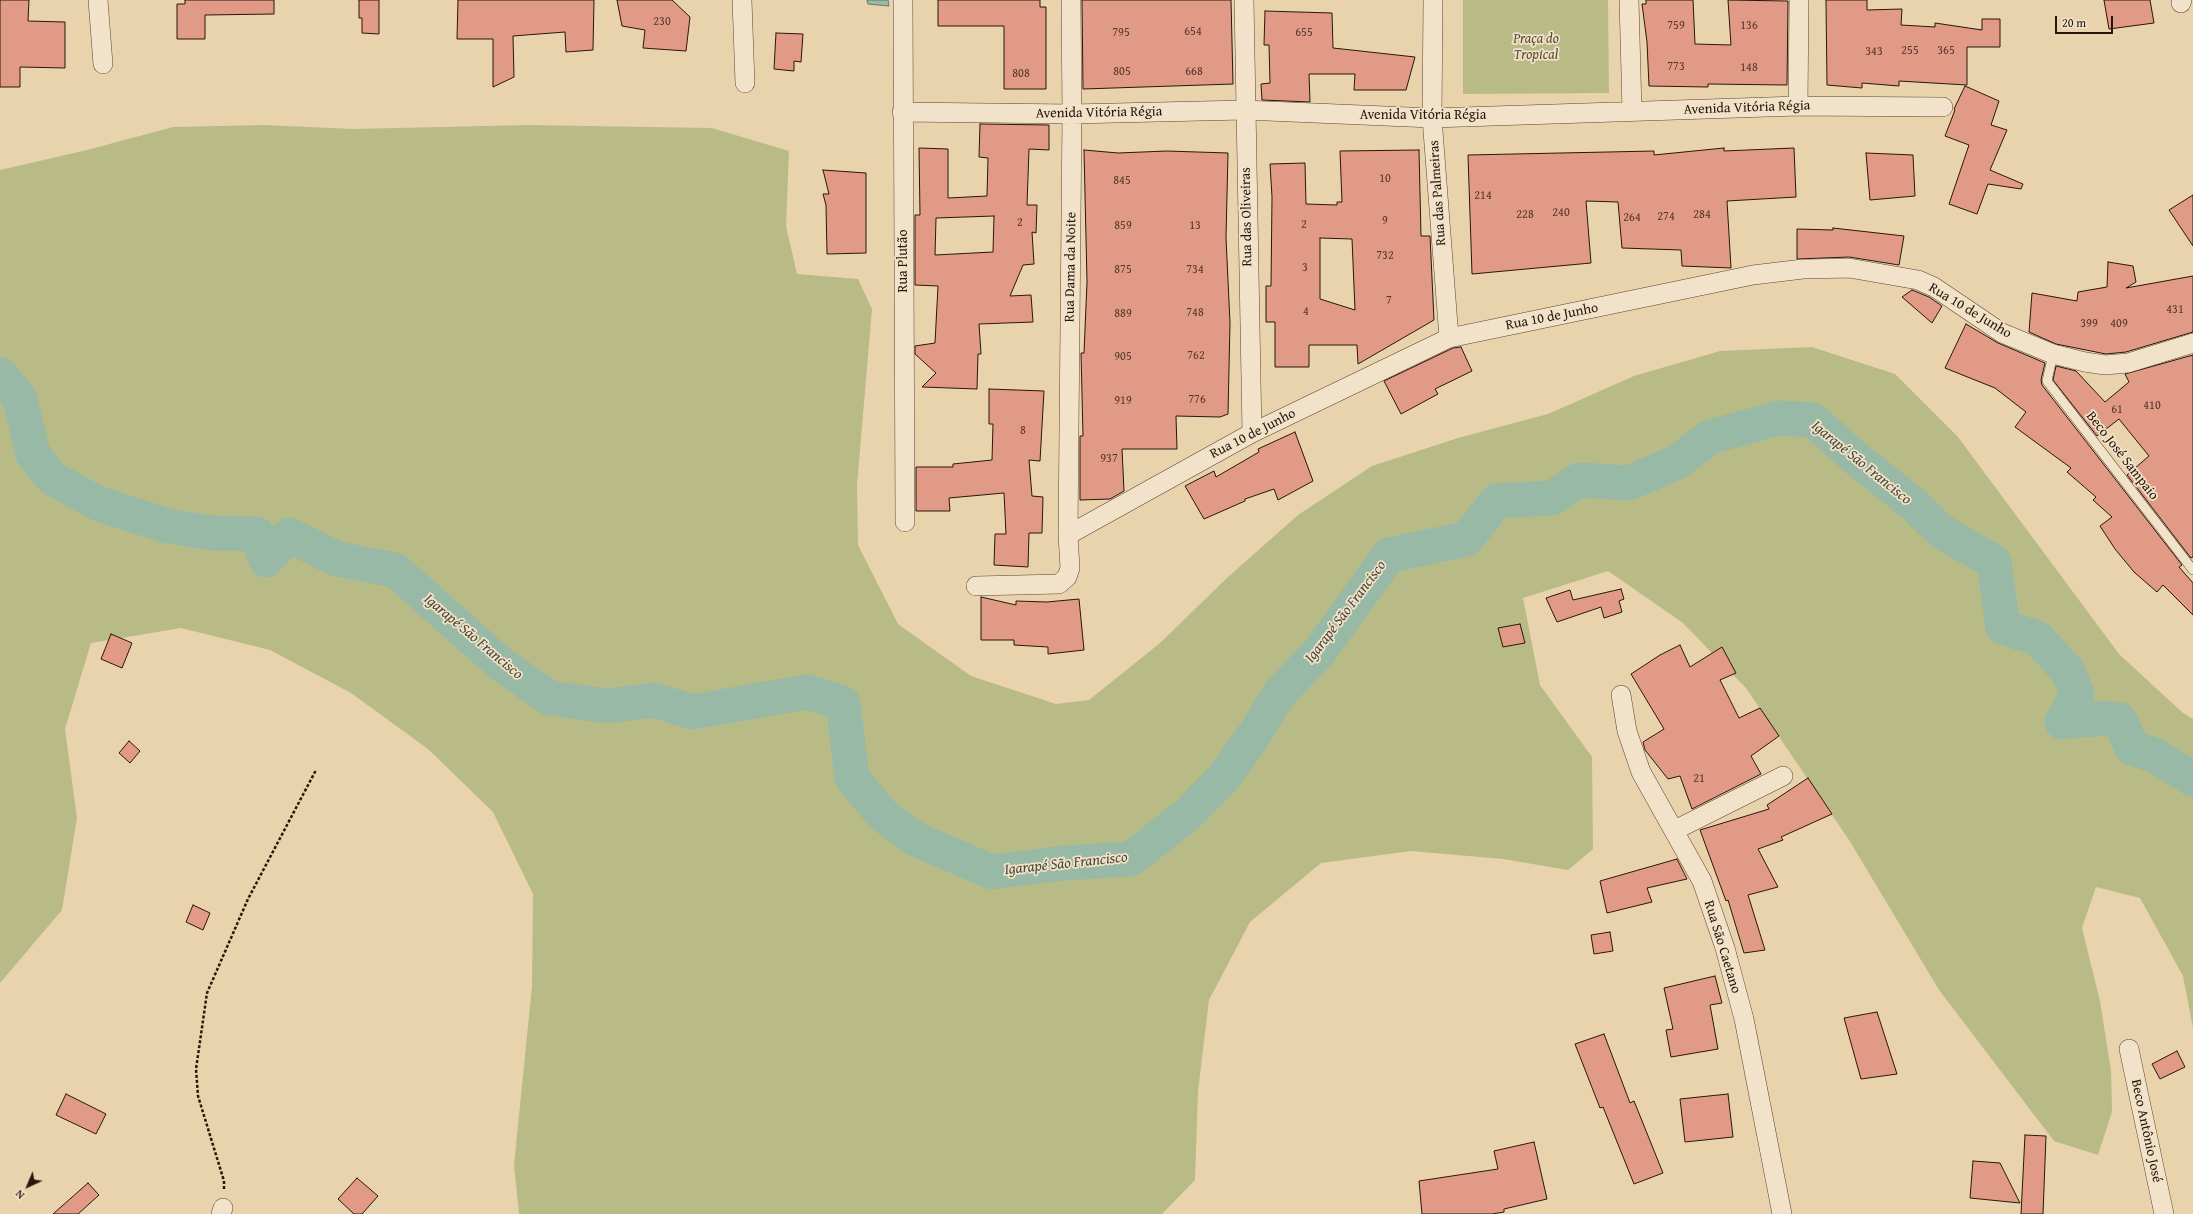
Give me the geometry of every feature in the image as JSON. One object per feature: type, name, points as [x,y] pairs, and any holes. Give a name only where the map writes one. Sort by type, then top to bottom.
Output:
[{"type":"street","points":[[98,0],[103,64]]},
{"type":"street","points":[[742,0],[745,83]]},
{"type":"street","name":"Rua Plutão","points":[[903,0],[902,112],[905,522]]},
{"type":"street","name":"Rua Dama da Noite","points":[[1068,535],[1072,114],[1070,0]]},
{"type":"street","name":"Rua das Oliveiras","points":[[1244,0],[1244,110],[1252,433]]},
{"type":"street","name":"Rua das Palmeiras","points":[[1433,0],[1432,118],[1449,338]]},
{"type":"street","points":[[1629,0],[1632,111]]},
{"type":"street","points":[[1798,106],[1799,0]]},
{"type":"street","name":"Avenida Vitória Régia","points":[[902,112],[1072,114],[1244,110],[1432,118],[1798,106],[1943,107]]},
{"type":"street","name":"Rua 10 de Junho","points":[[1068,535],[1252,433],[1449,338],[1753,275],[1803,269],[1849,268],[1901,276],[1934,287],[2002,333],[2053,354],[2091,363],[2105,365],[2128,363],[2193,342]]},
{"type":"street","points":[[976,586],[1059,584],[1067,577],[1070,568],[1068,535]]},
{"type":"street","name":"Rua São Caetano","points":[[1621,695],[1627,731],[1641,772],[1657,803],[1675,830],[1702,881],[1726,948],[1744,1019],[1782,1214]]},
{"type":"street","points":[[1675,830],[1782,776]]},
{"type":"street","name":"Beco Antônio José","points":[[2129,1049],[2164,1214]]},
{"type":"lane","name":"Beco José Sampaio","points":[[2053,354],[2046,381],[2193,570]]},
{"type":"path","points":[[222,1211],[224,1181],[198,1096],[196,1069],[207,993],[248,899],[316,770]]},
{"type":"green space","name":"Praça do Tropical","points":[[1463,0],[1608,0],[1609,93],[1463,94]]},
{"type":"green space","points":[[264,125],[353,129],[528,125],[712,128],[789,151],[786,226],[797,274],[858,279],[872,309],[857,485],[858,545],[898,624],[971,676],[1056,704],[1089,700],[1160,643],[1228,577],[1298,515],[1372,466],[1458,438],[1548,414],[1634,376],[1720,351],[1812,347],[1895,374],[1958,437],[2119,654],[2183,713],[2193,719],[2193,1028],[2183,976],[2140,898],[2096,887],[2082,928],[2100,1001],[2111,1071],[2112,1112],[2098,1155],[2054,1141],[1939,990],[1849,840],[1746,688],[1683,623],[1608,571],[1523,598],[1540,685],[1592,757],[1593,849],[1568,870],[1503,859],[1411,851],[1321,863],[1250,922],[1209,1000],[1198,1091],[1195,1180],[1162,1214],[519,1214],[514,1165],[532,986],[533,894],[493,812],[428,749],[351,693],[270,650],[181,628],[91,643],[65,729],[77,818],[62,910],[0,983],[0,170],[87,150],[173,127]]},
{"type":"shaded area","points":[[867,0],[888,0],[889,6],[868,4]]},
{"type":"building","points":[[0,0],[29,0],[28,21],[65,22],[65,68],[20,67],[20,87],[0,87]]},
{"type":"building","points":[[185,0],[274,0],[274,14],[205,15],[205,39],[177,39],[177,4],[185,4]]},
{"type":"building","points":[[359,0],[379,0],[379,34],[362,33],[362,18],[359,18]]},
{"type":"building","points":[[458,0],[594,0],[593,50],[566,52],[565,32],[513,36],[514,77],[493,87],[493,39],[457,39]]},
{"type":"building","points":[[617,0],[672,0],[690,17],[686,51],[643,48],[645,30],[622,26]]},
{"type":"building","points":[[938,0],[1040,0],[1040,7],[1046,7],[1046,89],[1004,89],[1004,26],[938,26]]},
{"type":"building","points":[[1082,0],[1231,0],[1233,84],[1083,89]]},
{"type":"building","points":[[1646,0],[1693,0],[1695,44],[1731,45],[1728,0],[1788,1],[1787,85],[1708,84],[1708,87],[1649,86],[1647,42],[1642,4],[1646,4]]},
{"type":"building","points":[[1826,0],[1867,0],[1867,10],[1902,9],[1901,25],[1935,27],[1935,23],[1982,30],[1982,19],[2000,19],[2000,47],[1967,47],[1967,85],[1899,81],[1899,86],[1862,83],[1862,88],[1827,85]]},
{"type":"building","points":[[2104,0],[2150,0],[2154,23],[2109,29]]},
{"type":"building","points":[[1265,11],[1332,13],[1333,48],[1415,57],[1406,90],[1354,90],[1355,74],[1309,74],[1310,102],[1262,100],[1261,84],[1270,83],[1269,45],[1264,45]]},
{"type":"building","points":[[776,33],[803,34],[801,62],[794,61],[794,71],[774,69]]},
{"type":"building","points":[[1965,86],[1999,101],[1991,125],[2007,130],[1990,170],[2023,184],[2021,189],[1988,184],[1977,214],[1949,204],[1969,145],[1945,136],[1955,110],[1954,109]]},
{"type":"building","points":[[980,124],[1049,125],[1049,150],[1029,149],[1027,205],[1037,205],[1036,233],[1032,232],[1034,264],[1023,265],[1010,296],[1031,295],[1033,322],[979,324],[981,354],[978,354],[977,389],[922,387],[936,373],[915,354],[915,346],[935,343],[938,286],[915,285],[915,215],[920,215],[919,148],[948,149],[948,198],[987,196],[988,158],[979,157]],"holes":[[[994,216],[993,252],[935,255],[936,218]]]},
{"type":"building","points":[[1724,148],[1724,151],[1794,148],[1796,197],[1727,201],[1731,268],[1682,266],[1681,250],[1622,248],[1618,202],[1586,201],[1591,263],[1472,274],[1468,155],[1654,151],[1654,155]]},
{"type":"building","points":[[1084,150],[1118,153],[1167,151],[1228,153],[1226,238],[1230,323],[1228,414],[1220,417],[1176,416],[1177,449],[1122,449],[1124,491],[1110,499],[1080,500],[1080,436],[1083,436],[1081,353],[1084,353],[1087,282]]},
{"type":"building","points":[[1419,150],[1421,236],[1430,236],[1434,320],[1358,364],[1357,345],[1309,345],[1309,367],[1275,367],[1275,322],[1266,322],[1266,286],[1271,286],[1272,197],[1270,164],[1305,163],[1306,204],[1337,205],[1337,202],[1342,202],[1340,151]],"holes":[[[1320,238],[1352,239],[1355,310],[1320,299]]]},
{"type":"building","points":[[1866,153],[1913,155],[1915,196],[1870,200]]},
{"type":"building","points":[[823,170],[866,173],[866,253],[827,254],[826,205],[823,194],[829,194]]},
{"type":"building","points":[[2193,195],[2193,246],[2169,210]]},
{"type":"building","points":[[1833,228],[1904,236],[1899,265],[1849,257],[1797,259],[1797,229],[1833,230]]},
{"type":"building","points":[[2108,262],[2133,266],[2136,282],[2126,288],[2193,276],[2193,332],[2126,352],[2106,354],[2056,344],[2029,332],[2032,293],[2077,301],[2078,292],[2107,287]]},
{"type":"building","points":[[1912,290],[1929,297],[1942,306],[1932,323],[1902,297]]},
{"type":"building","points":[[1966,324],[1998,343],[2045,363],[2041,380],[2042,385],[2182,565],[2179,567],[2193,583],[2193,615],[2163,585],[2157,592],[2134,572],[2115,549],[2100,526],[2112,517],[2093,500],[2096,497],[2067,472],[2071,468],[2015,427],[2026,412],[1995,388],[1945,368]]},
{"type":"building","points":[[1461,347],[1472,371],[1435,389],[1438,394],[1401,414],[1384,381],[1453,348]]},
{"type":"building","points":[[2193,355],[2193,557],[2191,558],[2127,475],[2149,456],[2119,419],[2097,436],[2053,380],[2056,366],[2076,371],[2105,402],[2129,382],[2125,374]]},
{"type":"building","points":[[989,389],[1044,391],[1040,461],[1029,460],[1032,496],[1043,497],[1042,533],[1029,533],[1028,567],[994,565],[995,534],[1006,534],[1004,493],[949,498],[950,511],[916,511],[916,467],[953,467],[953,464],[992,460],[993,424],[989,424]]},
{"type":"building","points":[[1295,432],[1313,481],[1278,500],[1274,489],[1245,499],[1245,501],[1204,519],[1185,486],[1214,471],[1216,477],[1259,452],[1258,449]]},
{"type":"building","points":[[1621,589],[1624,599],[1619,601],[1622,612],[1604,618],[1601,607],[1557,622],[1546,598],[1570,590],[1573,600]]},
{"type":"building","points":[[981,597],[1016,605],[1016,601],[1047,602],[1079,599],[1084,650],[1048,654],[1048,647],[1014,645],[1014,640],[981,640]]},
{"type":"building","points":[[1520,624],[1525,643],[1503,647],[1498,628]]},
{"type":"building","points":[[111,634],[132,643],[122,668],[101,659]]},
{"type":"building","points":[[1680,645],[1690,667],[1722,647],[1736,673],[1720,680],[1739,718],[1760,708],[1779,736],[1751,756],[1761,774],[1692,809],[1680,776],[1668,779],[1645,750],[1643,742],[1664,729],[1631,674],[1660,655]]},
{"type":"building","points":[[129,741],[140,751],[130,763],[119,753]]},
{"type":"building","points":[[1808,778],[1832,814],[1781,837],[1783,840],[1758,849],[1778,887],[1748,895],[1765,950],[1744,953],[1728,900],[1726,901],[1700,830],[1769,809],[1767,805]]},
{"type":"building","points":[[1677,859],[1687,879],[1647,888],[1652,902],[1607,913],[1600,881]]},
{"type":"building","points":[[193,905],[210,913],[203,930],[186,922]]},
{"type":"building","points":[[1610,932],[1613,951],[1594,954],[1591,935]]},
{"type":"building","points":[[1715,976],[1722,1003],[1710,1005],[1718,1049],[1671,1057],[1666,1030],[1673,1029],[1664,988]]},
{"type":"building","points":[[1877,1012],[1897,1074],[1861,1079],[1844,1018]]},
{"type":"building","points":[[1604,1034],[1630,1103],[1634,1101],[1663,1173],[1634,1184],[1603,1107],[1600,1108],[1575,1044]]},
{"type":"building","points":[[2177,1051],[2185,1067],[2160,1079],[2152,1064]]},
{"type":"building","points":[[66,1094],[106,1114],[96,1134],[56,1115]]},
{"type":"building","points":[[1728,1094],[1733,1137],[1685,1142],[1680,1099]]},
{"type":"building","points":[[2025,1135],[2046,1136],[2043,1214],[2021,1214]]},
{"type":"building","points":[[1534,1142],[1547,1199],[1504,1209],[1504,1212],[1492,1214],[1422,1214],[1419,1181],[1498,1169],[1494,1151]]},
{"type":"building","points":[[1973,1161],[2000,1163],[2020,1203],[1970,1198]]},
{"type":"building","points":[[357,1178],[378,1196],[362,1214],[354,1214],[338,1199]]},
{"type":"building","points":[[88,1183],[99,1195],[78,1214],[53,1214]]},
{"type":"waterway","name":"Igarapé São Francisco","points":[[0,375],[19,397],[33,454],[52,478],[99,504],[168,526],[212,533],[257,534],[266,560],[289,535],[337,559],[395,570],[502,665],[550,698],[607,706],[654,700],[692,712],[807,692],[843,703],[852,778],[883,815],[915,839],[992,872],[1064,863],[1131,859],[1188,814],[1224,777],[1254,735],[1279,694],[1320,651],[1389,555],[1466,539],[1497,501],[1552,498],[1579,480],[1629,483],[1677,462],[1710,437],[1779,418],[1813,420],[1853,456],[1912,503],[1942,532],[1994,562],[2003,627],[2037,638],[2067,670],[2077,694],[2062,722],[2104,718],[2120,720],[2132,748],[2154,755],[2193,779]]}]
